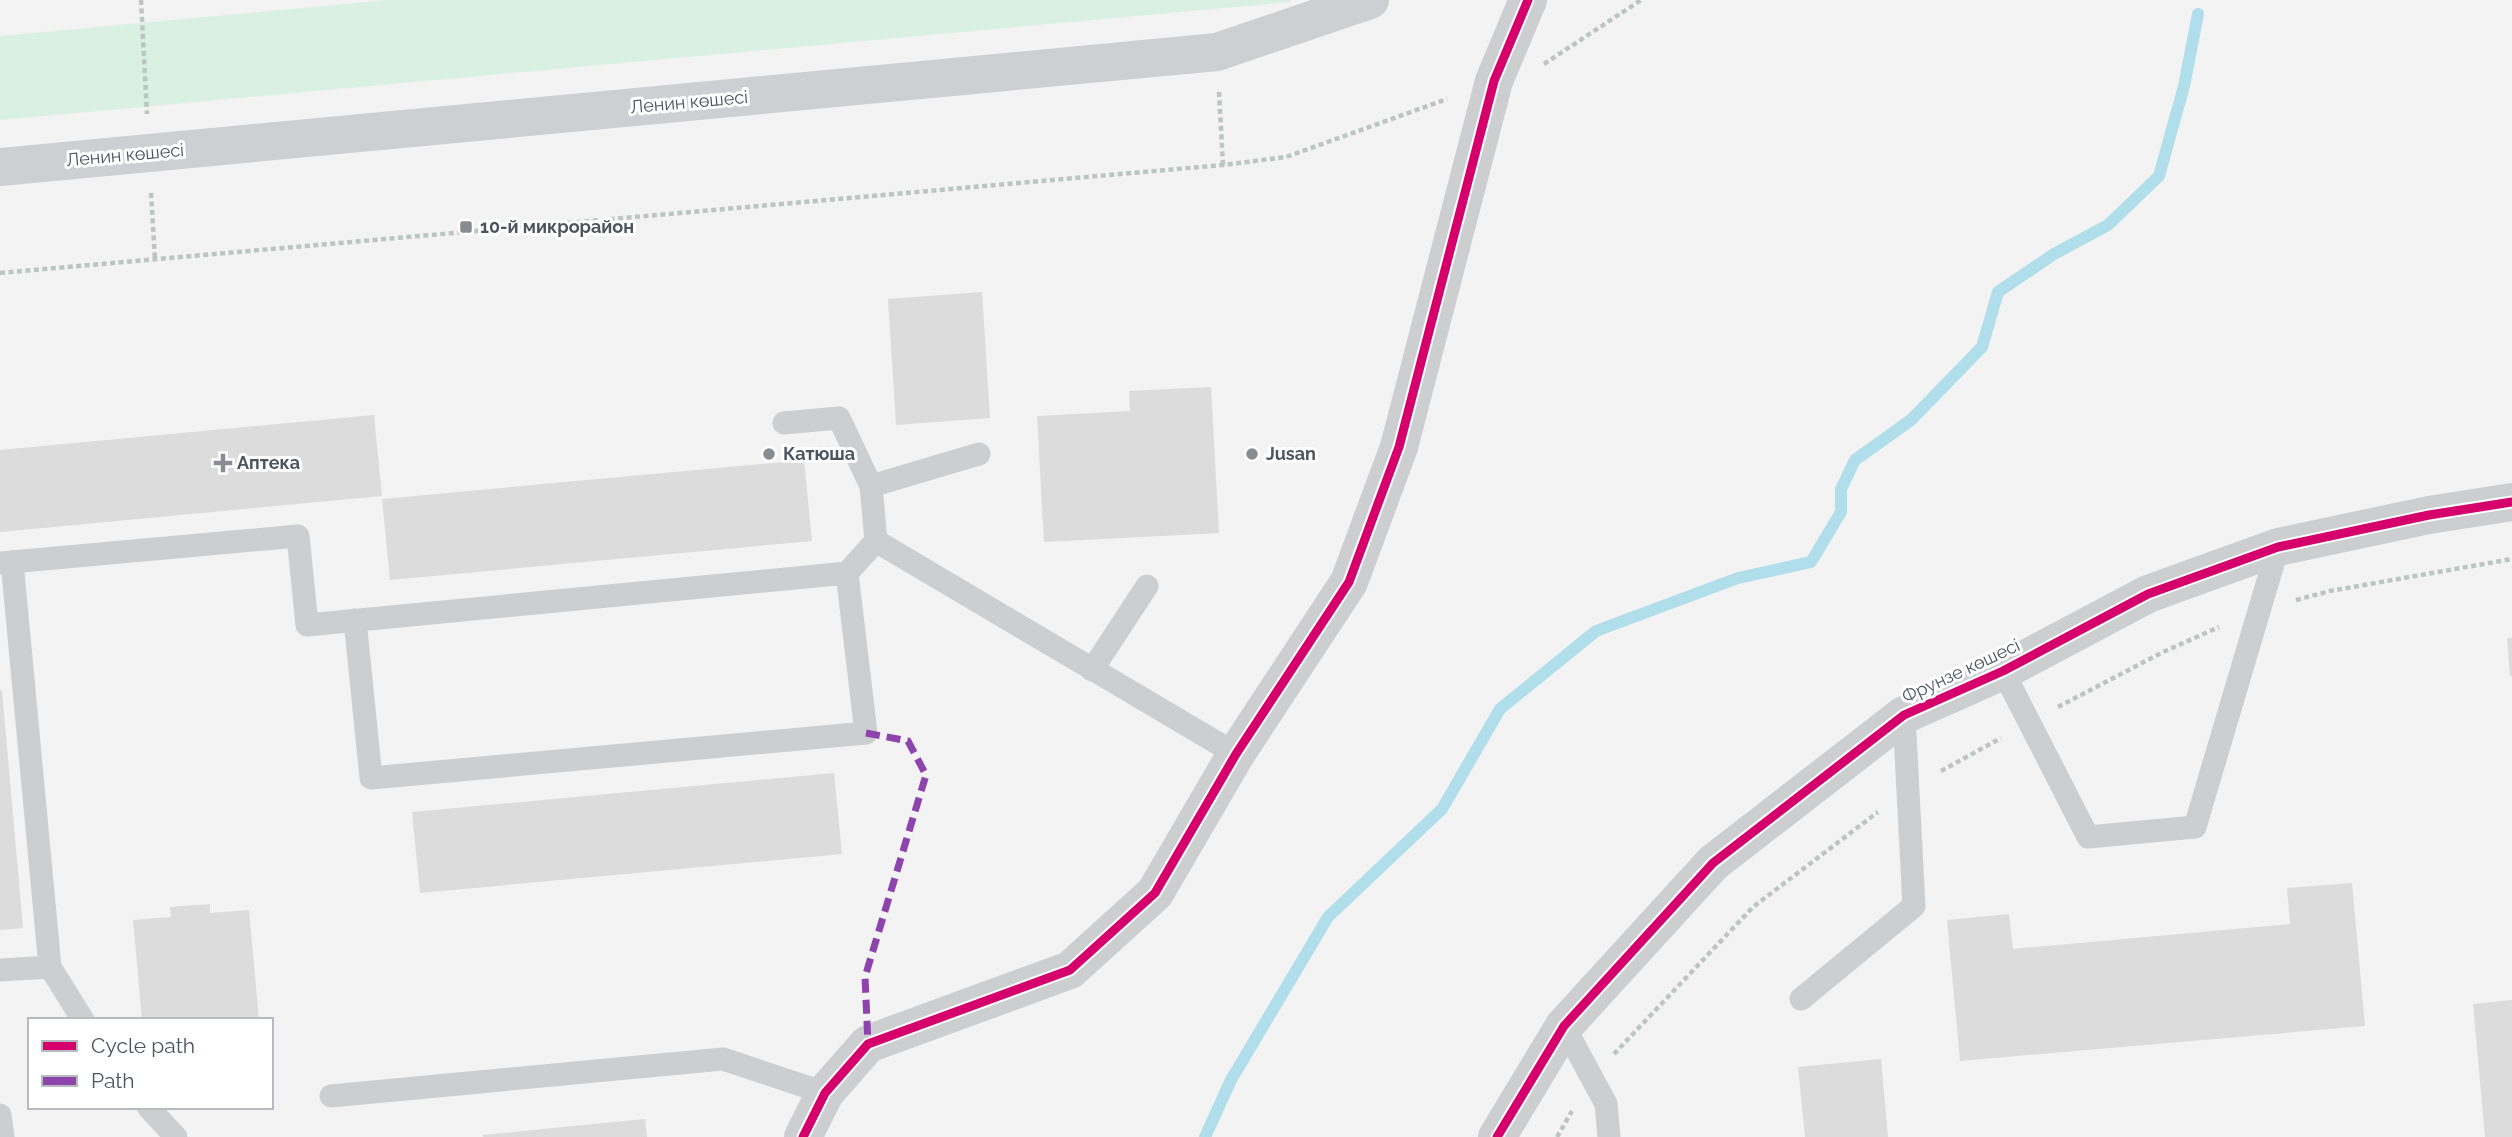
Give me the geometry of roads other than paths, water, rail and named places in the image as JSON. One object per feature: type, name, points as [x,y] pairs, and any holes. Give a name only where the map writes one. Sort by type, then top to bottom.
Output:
[{"type":"main road","name":"Ленин көшесі","points":[[0,167],[1217,52],[1370,0]]},
{"type":"street","points":[[803,1137],[825,1093],[868,1044],[1070,970],[1155,893],[1236,754],[1349,582],[1399,447],[1494,81],[1528,0]]},
{"type":"street","name":"Фрунзе көшесі","points":[[1497,1137],[1564,1026],[1713,863],[1904,715],[2003,671],[2148,594],[2278,547],[2429,515],[2512,502]]},
{"type":"lane","points":[[82,1018],[50,967],[6,563],[298,536],[307,625],[847,573],[876,541],[871,486],[839,418],[784,422]]},
{"type":"lane","points":[[871,486],[979,454]]},
{"type":"lane","points":[[876,541],[1236,754]]},
{"type":"lane","points":[[2003,671],[2088,837],[2194,827],[2278,547]]},
{"type":"lane","points":[[355,620],[371,778],[866,733],[847,573]]},
{"type":"lane","points":[[1092,670],[1147,586]]},
{"type":"lane","points":[[1801,999],[1914,906],[1904,715]]},
{"type":"lane","points":[[0,970],[50,967]]},
{"type":"lane","points":[[1564,1026],[1606,1104],[1609,1137]]},
{"type":"lane","points":[[331,1096],[723,1059],[825,1093]]},
{"type":"lane","points":[[150,1109],[176,1137]]},
{"type":"lane","points":[[0,1115],[3,1137]]},
{"type":"waterway","points":[[1205,1137],[1231,1080],[1328,917],[1442,809],[1500,709],[1596,631],[1738,578],[1811,562],[1841,512],[1841,489],[1855,460],[1911,420],[1982,347],[1998,292],[2054,254],[2108,225],[2159,176],[2184,86],[2198,14]]},
{"type":"place","name":"10-й микрорайон","points":[[466,227]]},
{"type":"place","name":"Катюша","points":[[769,454]]},
{"type":"place","name":"Jusan","points":[[1252,454]]},
{"type":"place","name":"Аптека","points":[[223,463]]}]
